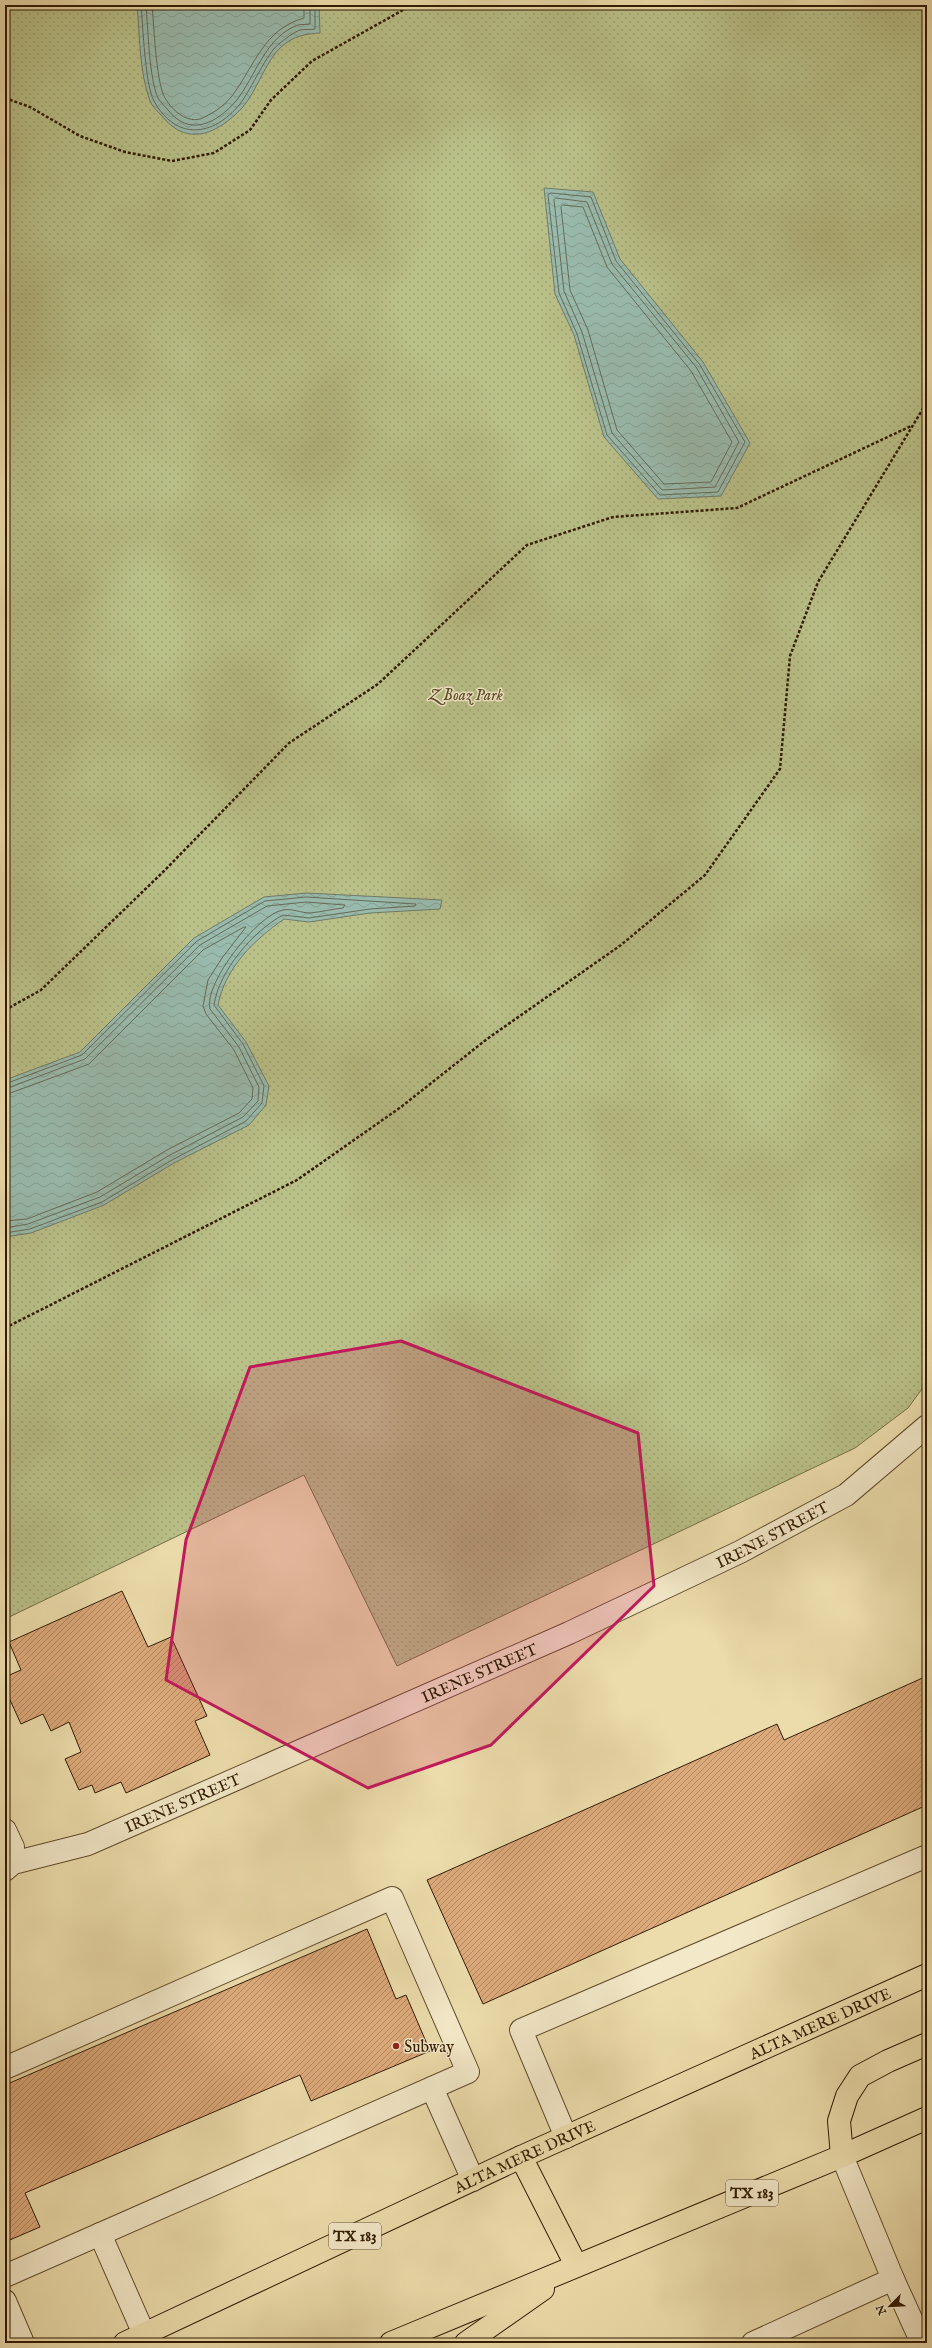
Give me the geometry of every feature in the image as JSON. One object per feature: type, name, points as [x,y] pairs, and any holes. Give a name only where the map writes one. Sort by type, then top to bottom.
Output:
[{"type":"main road","name":"ALTA MERE DRIVE","points":[[134,2339],[521,2157],[927,1975]]},
{"type":"main road","points":[[842,2156],[839,2121],[847,2096],[860,2076],[888,2061],[927,2044]]},
{"type":"main road","name":"TX 183","points":[[391,2343],[842,2156],[927,2118]]},
{"type":"main road","points":[[466,2343],[576,2265],[521,2157]]},
{"type":"lane","name":"IRENE STREET","points":[[9,1867],[88,1844],[568,1633],[733,1555],[846,1494],[927,1426]]},
{"type":"lane","points":[[5,1830],[13,1847],[9,1867]]},
{"type":"lane","points":[[566,2137],[521,2030],[927,1856]]},
{"type":"lane","points":[[5,2068],[392,1898],[468,2072],[5,2276]]},
{"type":"lane","points":[[432,2088],[473,2180]]},
{"type":"lane","points":[[842,2156],[893,2280],[922,2343]]},
{"type":"lane","points":[[100,2234],[134,2339]]},
{"type":"lane","points":[[753,2343],[893,2280]]},
{"type":"lane","points":[[5,2301],[23,2343]]},
{"type":"path","points":[[5,98],[30,108],[80,136],[125,152],[172,161],[214,153],[250,130],[271,100],[312,61],[412,5]]},
{"type":"path","points":[[927,199],[924,208],[927,224]]},
{"type":"path","points":[[5,1328],[297,1180],[401,1107],[486,1039],[621,945],[705,874],[780,769],[790,656],[818,582],[927,402]]},
{"type":"path","points":[[5,1010],[41,990],[164,871],[289,743],[378,684],[527,545],[613,516],[737,508],[912,426]]},
{"type":"highlighted area","points":[[401,1341],[638,1433],[654,1586],[491,1745],[368,1788],[166,1680],[186,1540],[250,1367]]},
{"type":"green space","name":"Z Boaz Park","points":[[5,5],[927,5],[927,1382],[908,1408],[855,1448],[397,1666],[304,1475],[5,1619]]},
{"type":"water","points":[[137,5],[319,5],[320,33],[299,36],[286,43],[270,60],[242,108],[222,125],[202,134],[191,134],[181,131],[171,125],[150,101],[146,90],[140,53]]},
{"type":"water","points":[[544,188],[593,192],[620,259],[703,362],[750,443],[721,496],[658,499],[604,437],[574,335],[555,294]]},
{"type":"water","points":[[306,893],[442,900],[440,909],[370,913],[309,922],[284,919],[273,927],[242,956],[234,967],[227,979],[218,1005],[246,1042],[269,1086],[266,1105],[249,1125],[174,1163],[104,1205],[31,1233],[5,1237],[5,1080],[80,1052],[194,938],[264,897]]},
{"type":"building","points":[[122,1591],[148,1647],[171,1637],[207,1716],[195,1721],[210,1755],[126,1793],[121,1782],[95,1793],[92,1785],[79,1790],[65,1759],[81,1752],[69,1722],[51,1731],[43,1714],[21,1724],[5,1689],[5,1677],[21,1670],[9,1642]]},
{"type":"building","points":[[927,1676],[927,1805],[483,2004],[427,1880],[777,1724],[784,1740]]},
{"type":"building","points":[[367,1929],[396,1999],[406,1995],[430,2051],[311,2101],[300,2075],[25,2193],[40,2227],[5,2242],[5,2085]]},
{"type":"place","name":"Subway","points":[[396,2046]]}]
